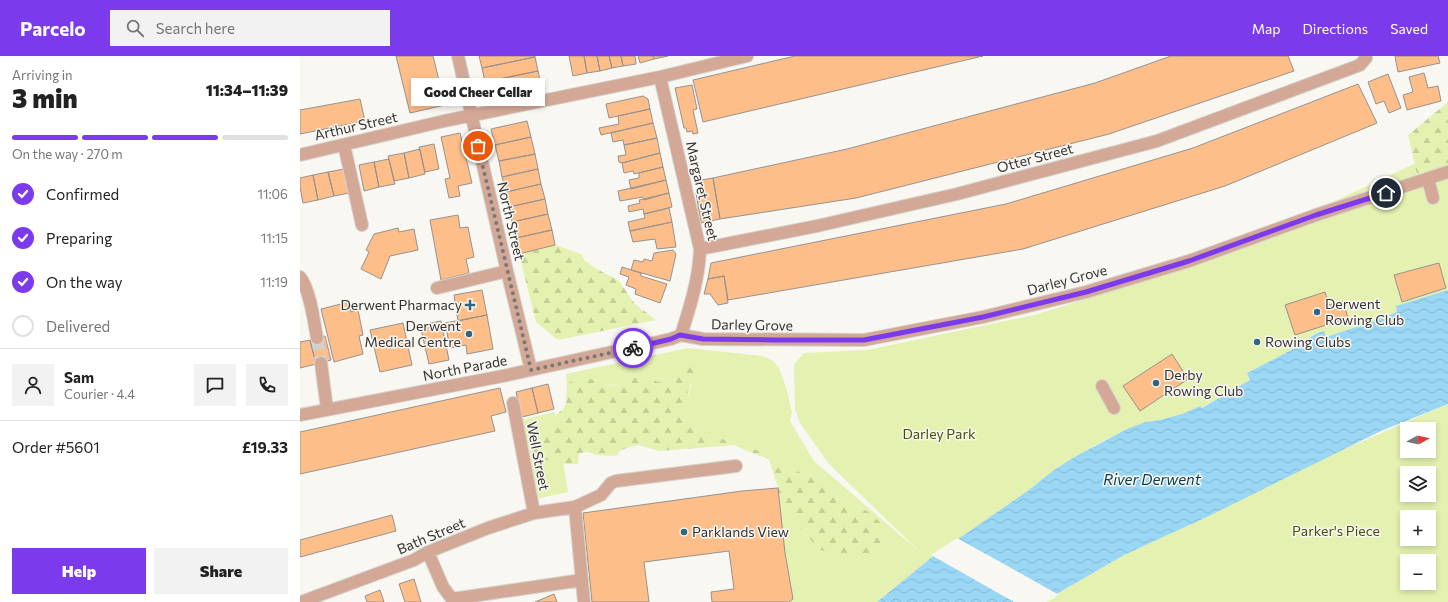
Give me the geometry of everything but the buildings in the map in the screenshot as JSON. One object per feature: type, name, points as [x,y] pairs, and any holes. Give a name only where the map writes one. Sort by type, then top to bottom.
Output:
[{"type":"street","name":"North Street","points":[[458,56],[531,370]]},
{"type":"street","name":"Arthur Street","points":[[300,155],[471,115],[660,77],[746,56]]},
{"type":"street","name":"Otter Street","points":[[700,249],[817,226],[957,194],[1157,141],[1360,65],[1366,57]]},
{"type":"street","name":"Margaret Street","points":[[660,77],[700,249],[698,273],[689,310],[680,335]]},
{"type":"street","points":[[344,145],[362,225]]},
{"type":"street","name":"Darley Grove","points":[[680,335],[710,339],[864,340],[983,317],[1086,292],[1189,261],[1316,215],[1448,172]]},
{"type":"street","points":[[1428,179],[1433,198]]},
{"type":"street","points":[[437,288],[507,271]]},
{"type":"street","points":[[300,277],[305,286],[314,317],[317,338]]},
{"type":"street","name":"North Parade","points":[[300,415],[508,375],[671,339],[680,335]]},
{"type":"street","points":[[320,363],[327,409]]},
{"type":"street","points":[[1102,386],[1114,408]]},
{"type":"street","name":"Well Street","points":[[513,403],[534,513]]},
{"type":"street","name":"Bath Street","points":[[301,602],[414,560],[428,552],[488,528],[534,513],[576,507],[601,495],[611,483],[616,481],[736,466]]},
{"type":"street","points":[[576,507],[584,602]]},
{"type":"street","points":[[428,552],[443,588],[452,599],[582,580]]},
{"type":"green space","points":[[1448,102],[1448,166],[1417,174],[1408,135]]},
{"type":"green space","name":"Darley Park","points":[[1448,148],[1448,290],[1396,306],[1398,312],[1326,337],[1315,334],[1297,347],[1247,373],[1251,380],[1201,408],[1200,406],[1182,414],[1146,422],[1103,441],[1054,470],[1029,490],[932,557],[877,602],[789,602],[793,599],[785,553],[780,506],[819,549],[848,558],[879,551],[871,514],[859,506],[837,497],[824,476],[803,475],[790,465],[745,445],[718,438],[685,416],[688,396],[692,384],[672,371],[666,378],[658,382],[632,372],[620,384],[600,384],[597,381],[577,378],[567,385],[566,374],[688,348],[762,356],[773,361],[779,368],[787,390],[792,413],[790,421],[814,461],[921,553],[829,464],[800,423],[795,409],[794,364],[804,353],[867,350],[1038,314],[1205,262]]},
{"type":"green space","points":[[555,245],[581,254],[585,261],[619,281],[635,304],[656,320],[558,340],[536,322],[519,254]]},
{"type":"green space","points":[[687,365],[696,369],[688,392],[685,416],[718,438],[745,445],[790,465],[803,475],[824,476],[837,497],[859,506],[882,524],[882,538],[879,551],[848,558],[834,556],[819,549],[780,506],[778,488],[769,459],[735,445],[659,451],[638,445],[621,450],[616,456],[597,455],[588,452],[579,453],[578,464],[563,464],[555,460],[543,460],[526,457],[521,425],[534,430],[539,429],[544,434],[553,433],[556,425],[554,417],[564,408],[566,403],[567,385],[574,380],[583,377],[604,384],[615,385],[623,381],[632,372],[642,374],[658,382],[666,378],[672,371]]},
{"type":"green space","name":"Parker's Piece","points":[[1448,404],[1448,602],[1043,602],[1124,555],[1209,516],[1333,454],[1400,425],[1400,458],[1436,458],[1436,422],[1407,422]]},
{"type":"green space","points":[[555,412],[568,492],[535,499],[520,420]]},
{"type":"water","name":"River Derwent","points":[[1448,290],[1448,404],[1400,422],[1400,423],[1381,431],[1209,516],[1124,555],[1043,602],[877,602],[932,557],[1029,490],[1054,470],[1078,455],[1129,428],[1146,422],[1182,414],[1200,406],[1202,408],[1250,380],[1247,373],[1297,347],[1315,334],[1324,331],[1326,337],[1377,320],[1397,312],[1396,306]]},
{"type":"pier","points":[[957,538],[1059,595],[1047,602],[1014,602],[931,555]]},
{"type":"tunnel","points":[[317,338],[321,363]]},
{"type":"way so far","points":[[478,146],[531,370],[633,348]]},
{"type":"place","name":"Good Cheer Cellar","points":[[478,146]]},
{"type":"place","name":"Derwent Pharmacy","points":[[470,305]]},
{"type":"place","name":"Derwent Rowing Club","points":[[1317,312]]},
{"type":"place","name":"Derwent Medical Centre","points":[[469,334]]},
{"type":"place","name":"Rowing Clubs","points":[[1257,342]]},
{"type":"place","name":"Derby Rowing Club","points":[[1156,383]]},
{"type":"place","name":"Parklands View","points":[[684,532]]},
{"type":"route","points":[[633,348],[671,339],[680,335],[703,339],[864,340],[983,317],[1086,292],[1189,261],[1316,215],[1386,193]]}]
